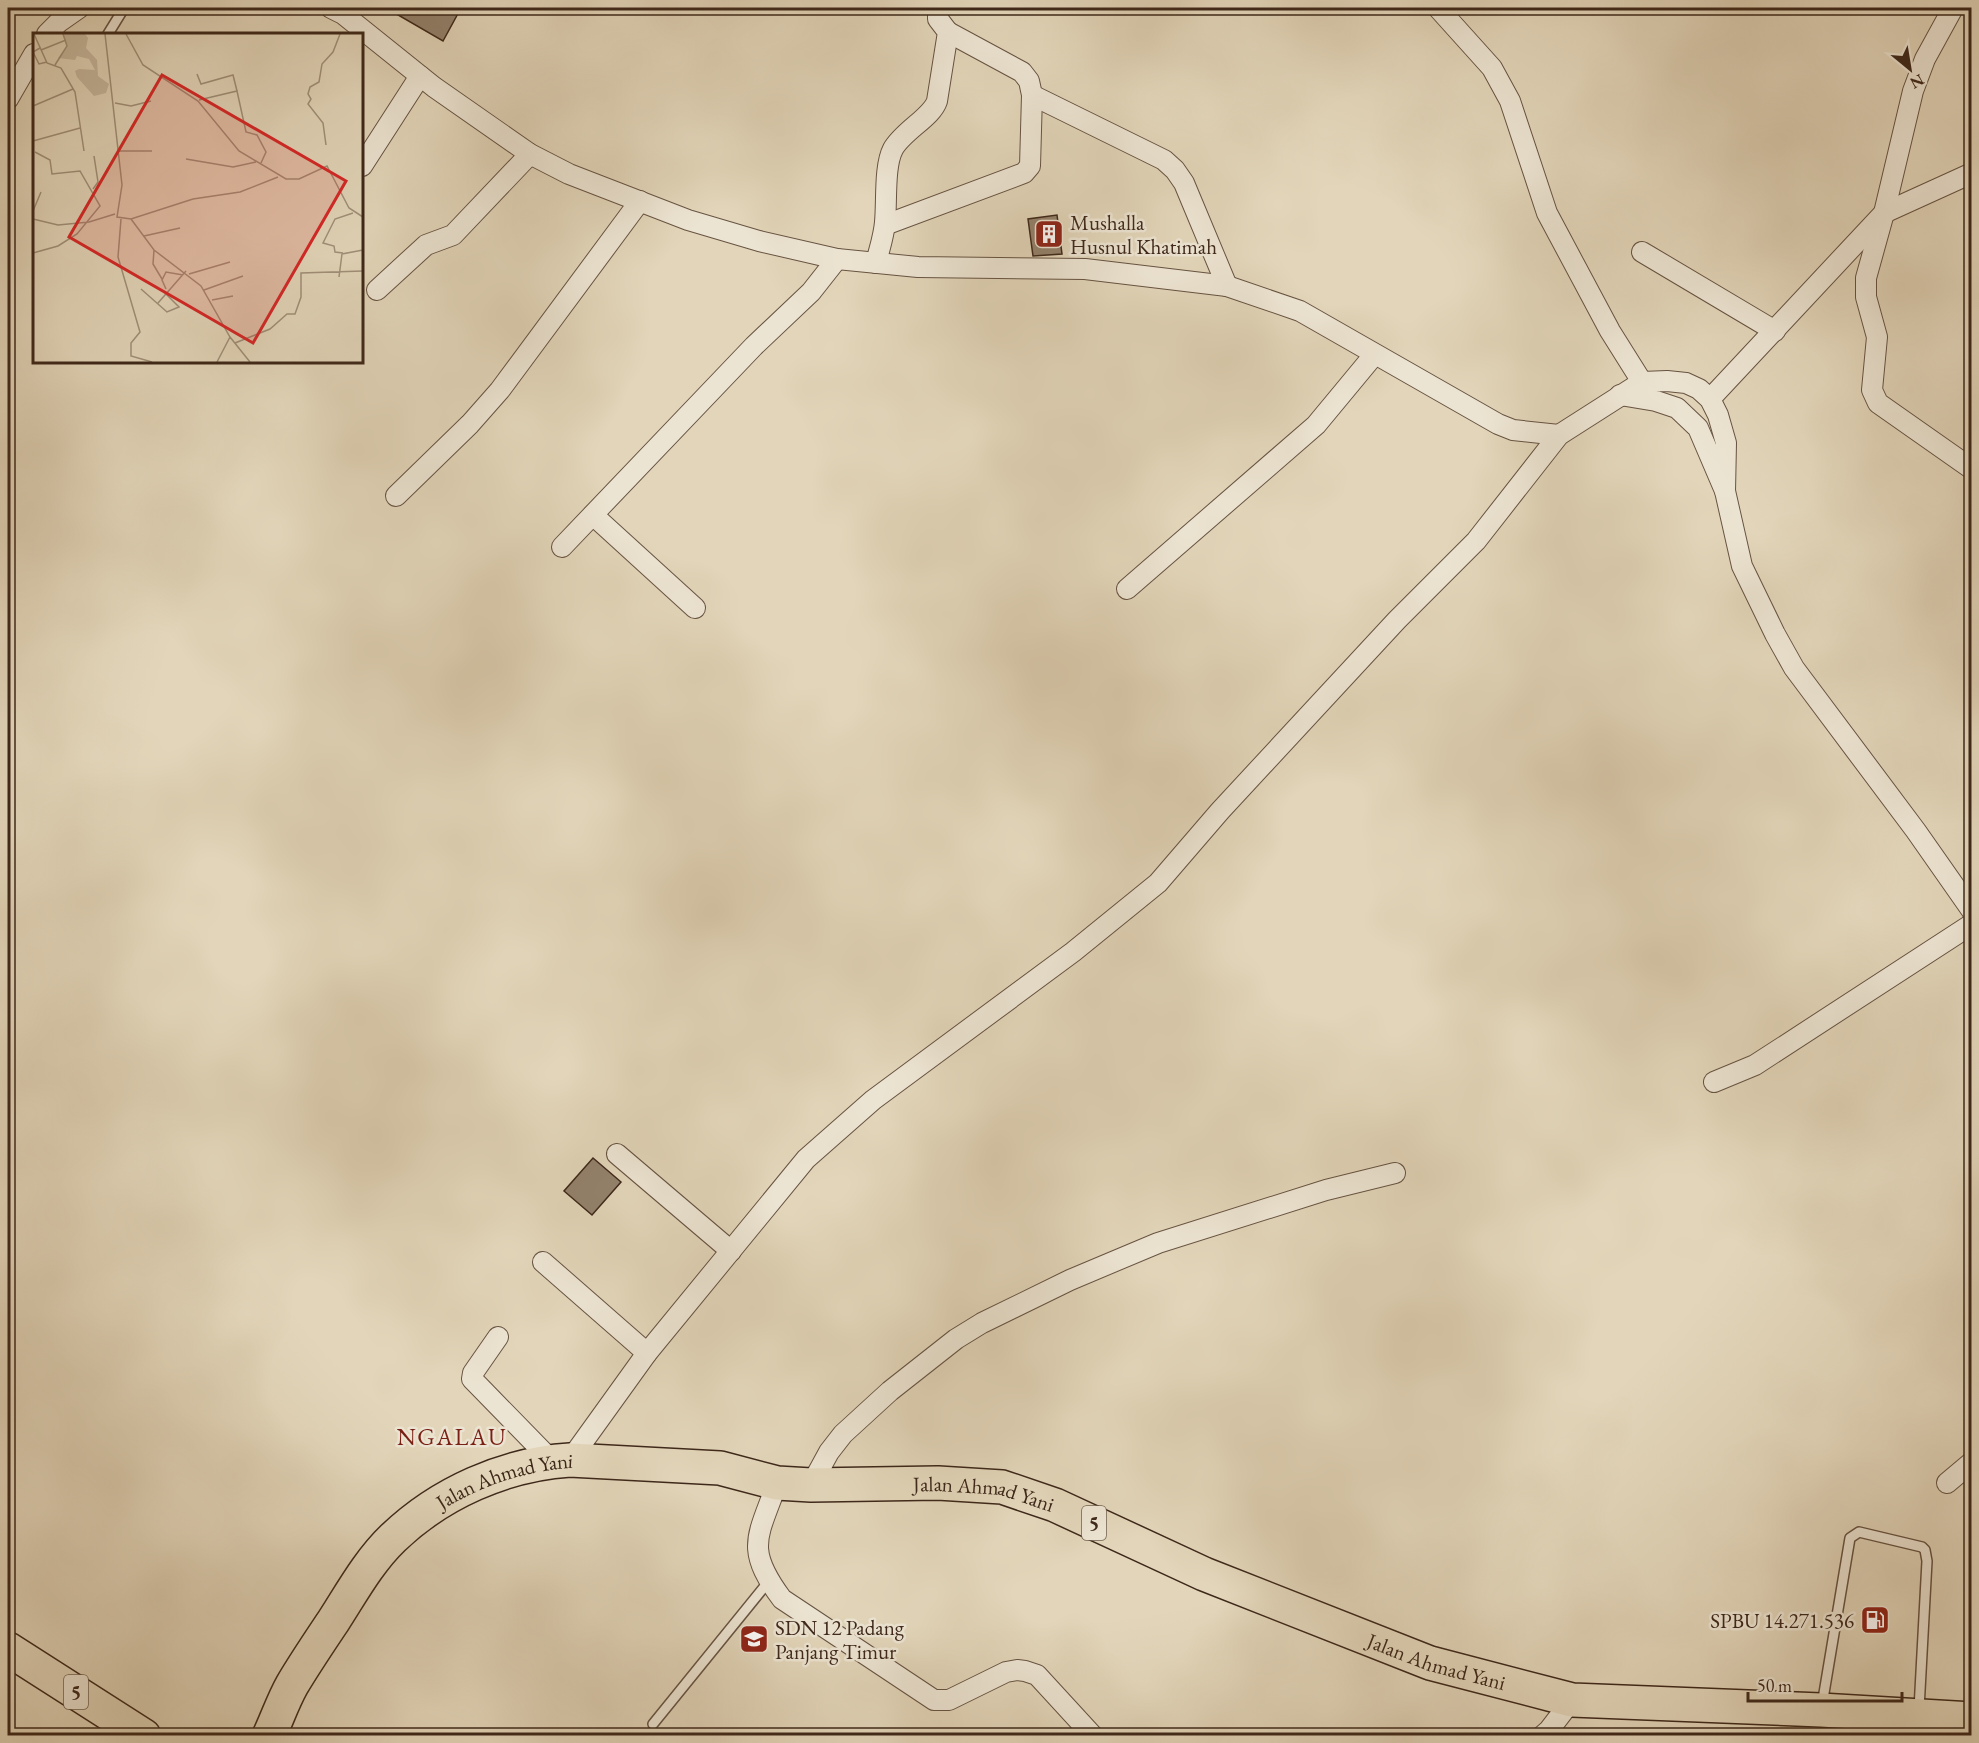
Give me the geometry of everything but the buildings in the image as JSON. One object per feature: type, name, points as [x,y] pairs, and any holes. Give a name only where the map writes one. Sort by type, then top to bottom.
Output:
[{"type":"highway","name":"Jalan Ahmad Yani","points":[[269,1736],[291,1686],[365,1572],[392,1539],[425,1512],[460,1490],[493,1476],[561,1461],[720,1468],[777,1483],[811,1485],[938,1483],[1002,1487],[1055,1505],[1204,1574],[1430,1663],[1572,1700],[1821,1710],[1971,1719]]},
{"type":"highway","name":"5","points":[[8,1649],[144,1736]]},
{"type":"street","points":[[47,33],[79,8]]},
{"type":"street","points":[[331,8],[343,14],[420,76],[530,154],[569,174],[688,220],[759,241],[837,259],[918,267],[1084,269],[1227,286],[1300,311],[1498,424],[1514,430],[1559,435]]},
{"type":"street","points":[[885,225],[1024,173],[1030,166],[1032,95],[1029,81],[1022,72],[948,32],[939,21],[938,8]]},
{"type":"street","points":[[1438,8],[1492,68],[1510,101],[1547,213],[1610,331],[1642,382]]},
{"type":"street","points":[[1953,8],[1925,60],[1912,91],[1865,288],[1877,338],[1872,390],[1878,403],[1971,469]]},
{"type":"street","points":[[876,263],[885,225],[892,151],[908,130],[935,107],[948,32]]},
{"type":"street","points":[[8,99],[33,56]]},
{"type":"street","points":[[363,164],[420,76]]},
{"type":"street","points":[[1032,95],[1164,160],[1175,170],[1184,183],[1227,286]]},
{"type":"street","points":[[377,290],[426,245],[453,235],[530,154]]},
{"type":"street","points":[[1710,399],[1884,213],[1971,173]]},
{"type":"street","points":[[396,496],[470,424],[500,390],[640,201]]},
{"type":"street","points":[[1642,252],[1774,331]]},
{"type":"street","points":[[562,547],[754,346],[811,292],[837,259]]},
{"type":"street","points":[[1127,589],[1316,425],[1374,355]]},
{"type":"street","points":[[498,1337],[473,1373],[472,1379],[561,1461],[646,1353],[806,1159],[873,1100],[1073,952],[1158,884],[1220,811],[1397,620],[1476,541],[1559,435],[1642,382],[1686,383],[1699,388],[1710,399],[1718,415],[1726,443],[1725,491]]},
{"type":"street","points":[[1620,395],[1632,399],[1656,401],[1677,408],[1698,428],[1725,491],[1742,566],[1794,668],[1916,831],[1971,911]]},
{"type":"street","points":[[593,515],[695,609]]},
{"type":"street","points":[[1714,1082],[1755,1065],[1971,924]]},
{"type":"street","points":[[617,1154],[731,1251]]},
{"type":"street","points":[[811,1485],[829,1452],[843,1434],[890,1391],[947,1346],[982,1323],[1070,1280],[1158,1243],[1278,1204],[1395,1173]]},
{"type":"street","points":[[543,1262],[646,1353]]},
{"type":"street","points":[[1947,1483],[1971,1462]]},
{"type":"street","points":[[777,1483],[758,1539],[759,1560],[769,1581],[782,1599],[934,1700],[949,1700],[1006,1672],[1017,1670],[1037,1675],[1093,1736]]},
{"type":"street","points":[[1542,1736],[1550,1730],[1572,1700]]},
{"type":"lane","points":[[109,33],[124,8]]},
{"type":"lane","points":[[1821,1710],[1850,1538],[1859,1532],[1922,1547],[1925,1550],[1927,1561],[1918,1716]]},
{"type":"lane","points":[[653,1724],[769,1581]]},
{"type":"place","name":"Mushalla Husnul Khatimah","points":[[1049,234]]},
{"type":"place","name":"SPBU 14.271.536","points":[[1875,1620]]},
{"type":"place","name":"SDN 12 Padang Panjang Timur","points":[[754,1639]]},
{"type":"district","name":"NGALAU","points":[[452,1436]]}]
